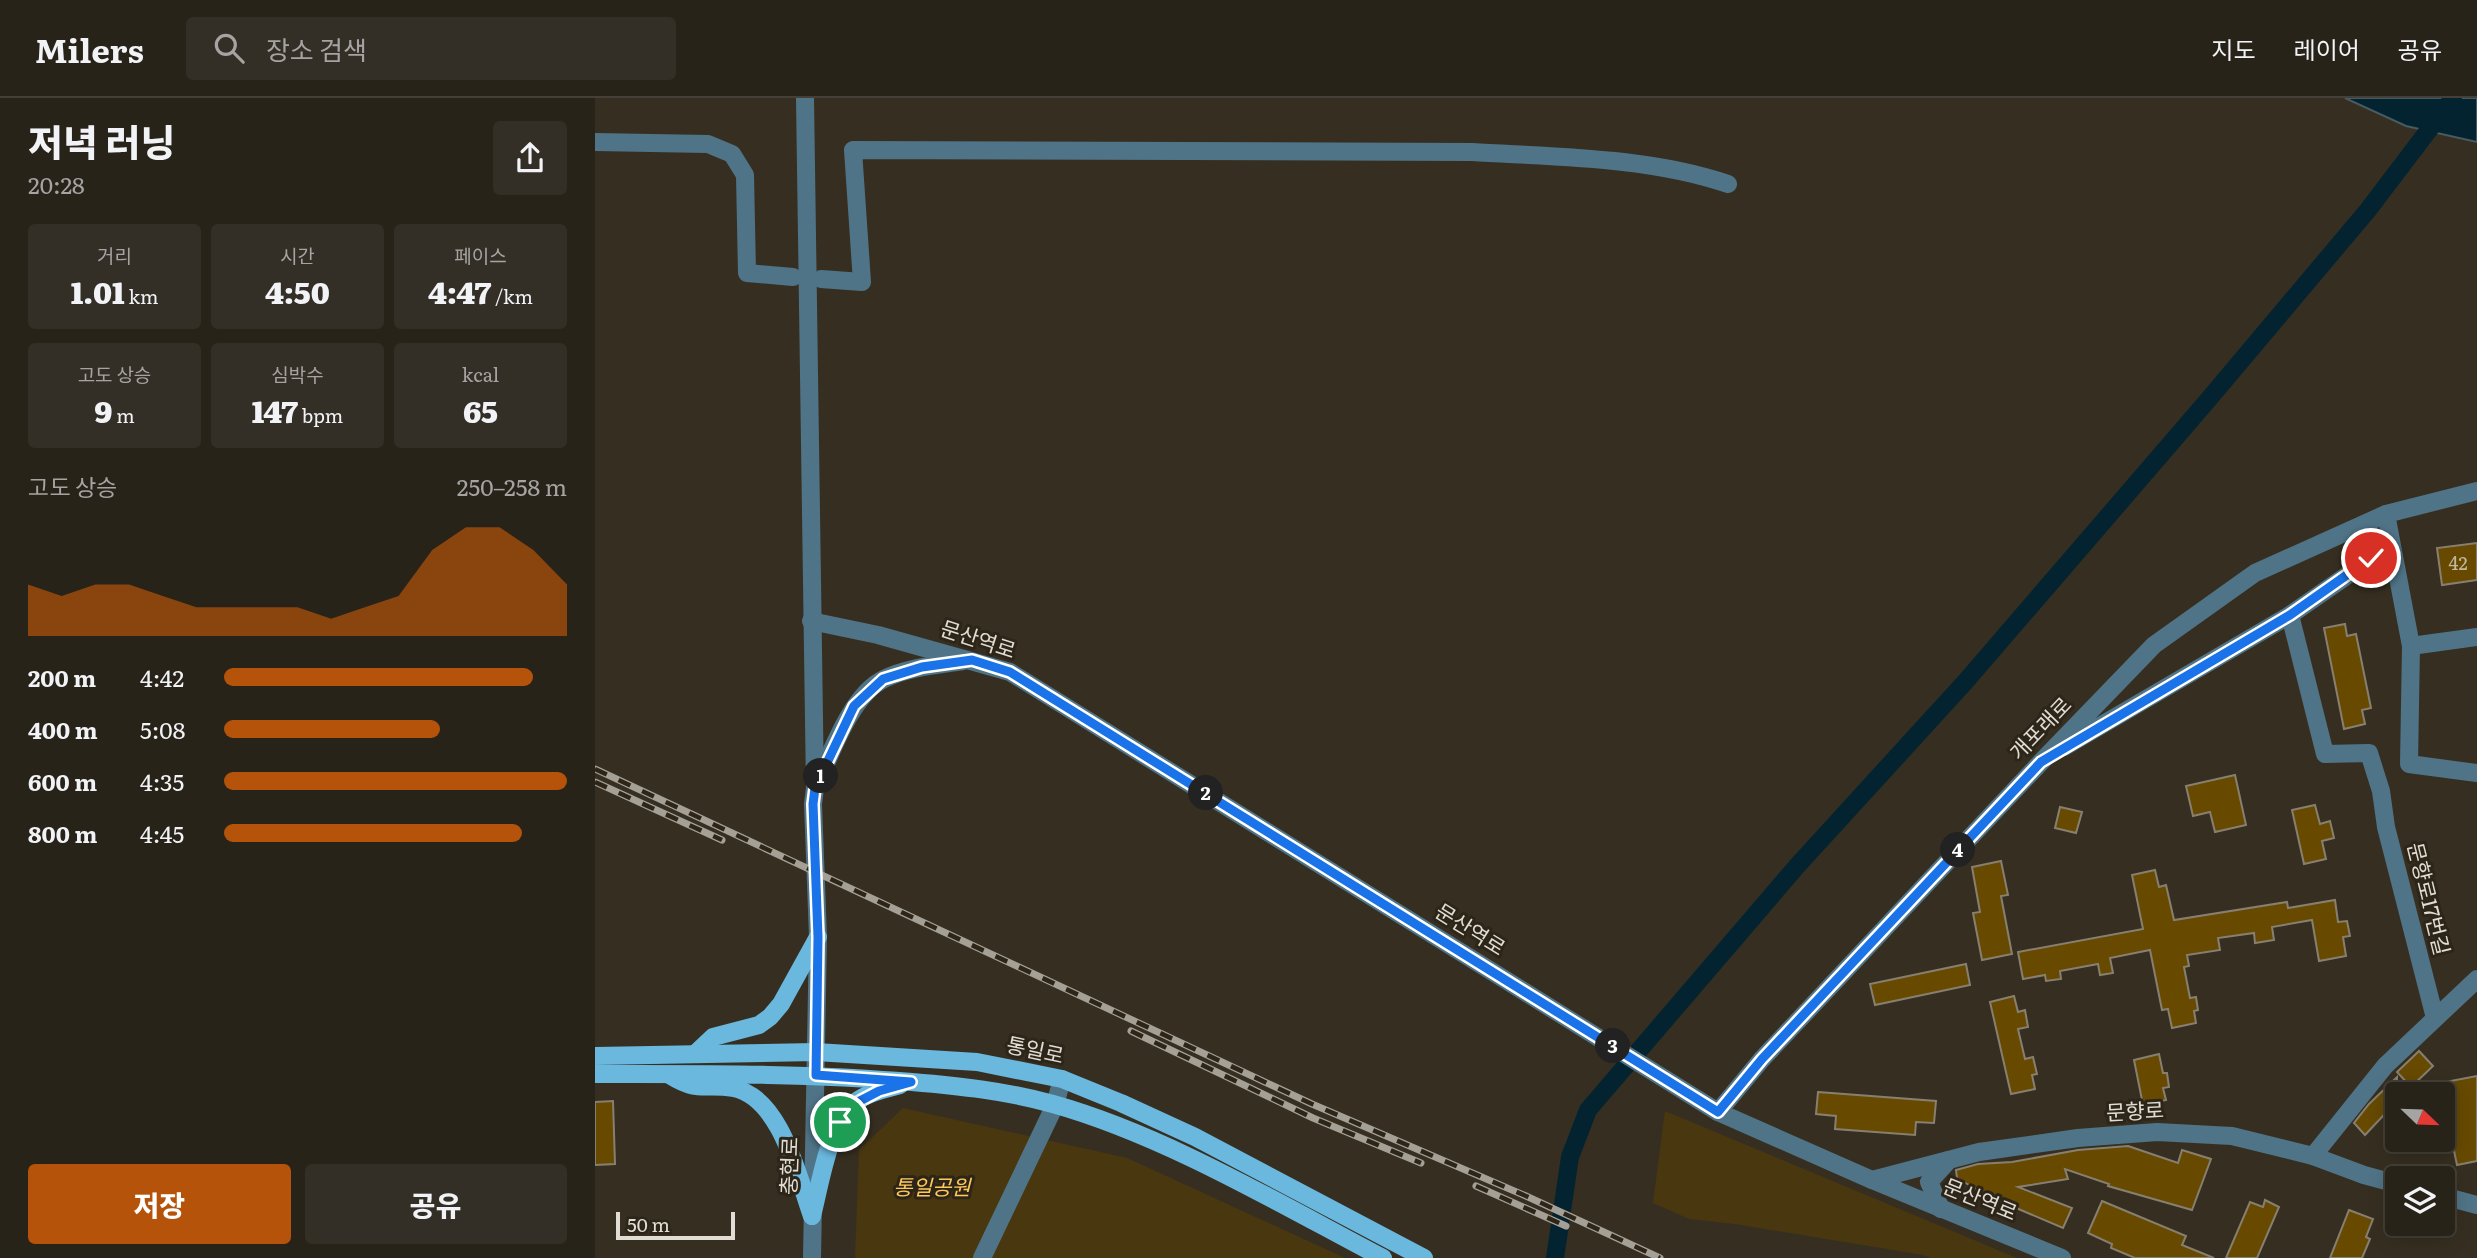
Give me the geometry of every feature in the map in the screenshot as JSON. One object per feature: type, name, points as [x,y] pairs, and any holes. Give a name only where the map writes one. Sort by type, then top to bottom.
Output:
[{"type":"main road","points":[[696,1053],[713,1037],[759,1026],[770,1017],[781,1004],[818,937]]},
{"type":"main road","name":"통일로","points":[[595,1056],[816,1052],[977,1062],[1062,1079],[1195,1138],[1424,1258]]},
{"type":"main road","points":[[595,1074],[816,1075],[959,1086],[1055,1104],[1170,1149],[1383,1258]]},
{"type":"main road","points":[[668,1074],[688,1086],[735,1088],[750,1096],[770,1114],[784,1138],[812,1216]]},
{"type":"main road","points":[[812,1216],[840,1122],[854,1104],[879,1091],[911,1082]]},
{"type":"street","points":[[805,98],[815,788],[813,804],[818,937],[816,1075]]},
{"type":"street","points":[[595,142],[708,144],[732,153],[744,175],[747,273],[793,277]]},
{"type":"street","points":[[821,279],[862,282],[853,150],[1472,152],[1659,167],[1700,174],[1728,184]]},
{"type":"street","name":"개포래로","points":[[1718,1112],[1762,1059],[2154,645],[2255,573],[2386,514],[2477,491]]},
{"type":"street","points":[[2386,514],[2411,646],[2409,764],[2477,773]]},
{"type":"street","points":[[2041,762],[2290,615],[2391,545]]},
{"type":"street","name":"문향로17번길","points":[[2290,615],[2325,754],[2369,753],[2381,791],[2386,827],[2435,1018]]},
{"type":"street","name":"문산역로","points":[[811,621],[878,635],[1010,672],[1718,1112],[1872,1180],[2062,1258]]},
{"type":"street","points":[[2411,646],[2477,637]]},
{"type":"street","points":[[815,788],[854,706],[883,679],[922,667],[972,660]]},
{"type":"street","points":[[2313,1156],[2385,1066],[2477,979]]},
{"type":"street","name":"충현로","points":[[812,1258],[816,1075]]},
{"type":"street","points":[[982,1258],[1055,1104],[1062,1079]]},
{"type":"street","name":"문향로","points":[[1872,1180],[1979,1152],[2078,1138],[2157,1132],[2232,1136],[2313,1156],[2385,1181]]},
{"type":"street","points":[[1941,1209],[1929,1182],[1949,1160]]},
{"type":"street","points":[[2455,1199],[2477,1205]]},
{"type":"green space","name":"통일공원","points":[[903,1108],[1127,1158],[1345,1258],[855,1258],[859,1150]]},
{"type":"green space","points":[[1665,1111],[2017,1258],[1931,1258],[1735,1224],[1689,1219],[1653,1203]]},
{"type":"water","points":[[2345,98],[2477,98],[2477,142],[2406,126]]},
{"type":"building","points":[[2477,543],[2477,580],[2442,585],[2437,548]]},
{"type":"building","points":[[2345,624],[2347,636],[2356,634],[2371,708],[2362,710],[2365,724],[2344,729],[2324,628]]},
{"type":"building","points":[[2235,775],[2246,825],[2215,832],[2210,812],[2193,816],[2186,786]]},
{"type":"building","points":[[2315,805],[2320,824],[2330,821],[2334,838],[2322,841],[2326,859],[2304,864],[2292,810]]},
{"type":"building","points":[[2060,807],[2082,812],[2076,833],[2055,828]]},
{"type":"building","points":[[2001,861],[2008,895],[2001,896],[2012,954],[1982,960],[1973,913],[1980,912],[1972,867]]},
{"type":"building","points":[[2155,870],[2159,887],[2166,885],[2174,920],[2287,902],[2288,908],[2335,900],[2338,922],[2347,921],[2350,936],[2343,937],[2346,956],[2319,961],[2312,920],[2272,927],[2274,940],[2255,943],[2254,933],[2218,938],[2220,950],[2187,955],[2189,966],[2184,967],[2190,998],[2196,997],[2196,1023],[2172,1028],[2168,1009],[2162,1010],[2150,950],[2110,958],[2113,973],[2100,975],[2098,964],[2060,971],[2061,979],[2046,981],[2045,975],[2023,979],[2018,952],[2143,929],[2132,875]]},
{"type":"building","points":[[1966,964],[1970,985],[1875,1005],[1870,984]]},
{"type":"building","points":[[2014,996],[2018,1012],[2025,1010],[2028,1027],[2018,1029],[2025,1059],[2033,1057],[2037,1074],[2032,1075],[2035,1089],[2011,1094],[1990,1002]]},
{"type":"building","points":[[2419,1051],[2433,1066],[2416,1082],[2406,1082],[2397,1072]]},
{"type":"building","points":[[2159,1054],[2163,1073],[2167,1073],[2169,1087],[2163,1088],[2166,1100],[2143,1105],[2134,1060]]},
{"type":"building","points":[[2477,1076],[2477,1161],[2457,1165],[2454,1152],[2455,1082],[2445,1082]]},
{"type":"building","points":[[2385,1089],[2385,1114],[2365,1135],[2354,1123]]},
{"type":"building","points":[[1818,1092],[1936,1101],[1934,1123],[1916,1122],[1915,1135],[1835,1129],[1836,1116],[1816,1114]]},
{"type":"building","points":[[613,1101],[615,1164],[595,1165],[595,1102]]},
{"type":"building","points":[[2128,1146],[2178,1163],[2182,1150],[2211,1159],[2192,1210],[2108,1186],[2109,1184],[2065,1169],[2068,1179],[2018,1187],[2072,1208],[2063,1228],[1988,1196],[1957,1178],[1956,1170],[1978,1164]]},
{"type":"building","points":[[2265,1200],[2279,1207],[2257,1258],[2226,1258],[2250,1202],[2263,1207]]},
{"type":"building","points":[[2102,1201],[2186,1236],[2182,1245],[2214,1258],[2135,1258],[2111,1248],[2112,1244],[2088,1233]]},
{"type":"building","points":[[2349,1210],[2373,1219],[2366,1237],[2370,1239],[2362,1258],[2330,1258]]},
{"type":"waterway","points":[[1555,1258],[1570,1157],[1588,1110],[1797,866],[1966,681],[2208,400],[2368,210],[2453,98]]},
{"type":"railway","points":[[595,769],[1312,1104],[1526,1196],[1660,1258]]},
{"type":"railway","points":[[595,782],[722,840]]},
{"type":"railway","points":[[1131,1031],[1313,1118],[1421,1163]]},
{"type":"railway","points":[[1476,1186],[1566,1226]]},
{"type":"route","points":[[840,1122],[854,1104],[879,1091],[911,1082],[816,1075],[818,937],[813,804],[815,788],[854,706],[883,679],[922,667],[972,660],[1010,672],[1718,1112],[1762,1059],[2041,762],[2290,615],[2371,558]]}]
